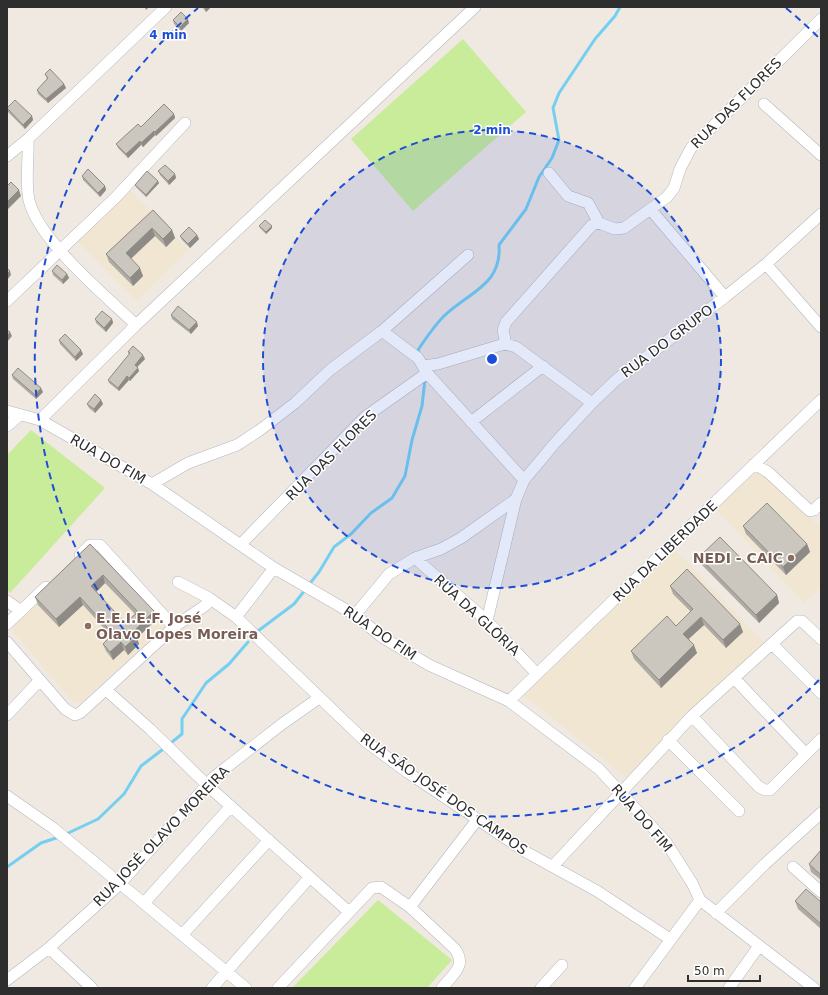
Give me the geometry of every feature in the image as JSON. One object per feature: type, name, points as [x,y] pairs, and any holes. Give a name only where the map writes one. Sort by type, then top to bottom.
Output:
[{"type":"street","points":[[7,156],[28,139],[166,7]]},
{"type":"street","points":[[40,420],[136,325],[475,7]]},
{"type":"street","name":"RUA DAS FLORES","points":[[599,223],[615,230],[624,228],[667,197],[674,188],[682,163],[691,148],[821,19]]},
{"type":"street","points":[[764,104],[821,154]]},
{"type":"street","points":[[7,301],[116,197],[185,123]]},
{"type":"street","points":[[28,139],[28,188],[30,201],[36,217],[59,251],[136,325]]},
{"type":"street","points":[[549,173],[568,196],[588,203],[599,223],[592,225],[506,322],[503,330],[506,344],[516,347],[592,403]]},
{"type":"street","points":[[650,210],[725,297]]},
{"type":"street","name":"RUA DO GRUPO","points":[[486,621],[516,499],[524,480],[592,403],[616,380],[766,264],[821,214]]},
{"type":"street","points":[[152,484],[188,463],[237,444],[260,430],[295,403],[330,370],[382,331],[468,254]]},
{"type":"street","points":[[766,264],[821,327]]},
{"type":"street","points":[[382,331],[418,358],[471,422],[524,480]]},
{"type":"street","name":"RUA DAS FLORES","points":[[241,544],[364,418],[427,368],[506,344]]},
{"type":"street","points":[[471,422],[543,366]]},
{"type":"street","name":"RUA DA LIBERDADE","points":[[509,701],[821,400]]},
{"type":"street","name":"RUA DO FIM","points":[[7,412],[40,420],[152,484],[274,568],[356,615],[382,637],[429,665],[509,701],[599,769],[666,842],[692,883],[700,900]]},
{"type":"street","points":[[7,426],[19,416]]},
{"type":"street","points":[[754,464],[768,472],[810,511],[814,510],[821,503]]},
{"type":"street","points":[[356,615],[389,574],[415,558],[435,551],[461,538],[516,499]]},
{"type":"street","points":[[72,562],[90,545],[100,545],[174,627]]},
{"type":"street","name":"RUA DA GLÓRIA","points":[[415,558],[486,621],[537,674]]},
{"type":"street","points":[[236,617],[274,568]]},
{"type":"street","points":[[7,624],[55,578]]},
{"type":"street","name":"RUA SÃO JOSÉ DOS CAMPOS","points":[[178,582],[209,598],[236,617],[365,741],[477,820],[526,852],[553,866],[627,910],[670,939]]},
{"type":"street","points":[[7,642],[65,709],[75,715],[80,713],[106,690],[174,627],[206,605],[209,598]]},
{"type":"street","points":[[7,601],[21,611]]},
{"type":"street","points":[[553,866],[668,740],[692,716],[800,619],[821,639]]},
{"type":"street","points":[[772,644],[821,693]]},
{"type":"street","points":[[734,678],[806,754]]},
{"type":"street","points":[[7,715],[40,680]]},
{"type":"street","points":[[106,690],[150,729],[207,785],[349,912]]},
{"type":"street","name":"RUA JOSÉ OLAVO MOREIRA","points":[[7,980],[49,948],[120,884],[207,785],[228,765],[319,698]]},
{"type":"street","points":[[692,716],[759,787],[765,790],[770,790],[821,739]]},
{"type":"street","points":[[668,740],[738,811]]},
{"type":"street","points":[[7,796],[53,828],[246,988]]},
{"type":"street","points":[[144,903],[231,806]]},
{"type":"street","points":[[716,913],[765,864],[821,813]]},
{"type":"street","points":[[410,907],[477,820]]},
{"type":"street","points":[[182,935],[269,840]]},
{"type":"street","points":[[793,867],[821,892]]},
{"type":"street","points":[[212,988],[310,877]]},
{"type":"street","points":[[278,988],[372,888],[376,887],[385,890],[410,907],[455,949],[459,955],[461,961],[458,968],[442,988]]},
{"type":"street","points":[[635,988],[700,900],[814,988]]},
{"type":"street","points":[[728,988],[759,946]]},
{"type":"street","points":[[49,948],[92,988]]},
{"type":"street","points":[[541,988],[562,965]]},
{"type":"shaded area","points":[[129,189],[189,250],[137,301],[77,241]]},
{"type":"shaded area","name":"NEDI - CAIC","points":[[758,469],[821,528],[821,587],[804,603],[716,509]]},
{"type":"shaded area","name":"E.E.I.E.F. José Olavo Lopes Moreira","points":[[97,547],[164,620],[164,628],[81,702],[73,702],[13,631],[12,624]]},
{"type":"shaded area","points":[[675,550],[765,643],[628,779],[524,695]]},
{"type":"green space","points":[[463,39],[526,112],[413,211],[351,139]]},
{"type":"green space","points":[[31,430],[105,488],[10,593],[7,590],[7,455]]},
{"type":"green space","points":[[378,900],[452,960],[427,988],[292,988]]},
{"type":"building","points":[[181,12],[188,19],[180,27],[173,20]]},
{"type":"building","points":[[50,69],[64,84],[46,99],[37,90],[48,78],[45,74]]},
{"type":"building","points":[[15,100],[32,116],[23,125],[7,108]]},
{"type":"building","points":[[164,104],[174,114],[155,132],[154,131],[141,143],[140,141],[126,154],[116,144],[138,124],[141,127]]},
{"type":"building","points":[[165,165],[175,174],[168,181],[158,171]]},
{"type":"building","points":[[88,169],[105,186],[98,193],[82,176]]},
{"type":"building","points":[[147,171],[158,181],[146,195],[135,185]]},
{"type":"building","points":[[11,182],[19,190],[7,202],[7,186]]},
{"type":"building","points":[[153,210],[172,230],[163,239],[152,228],[126,253],[140,268],[130,278],[106,254]]},
{"type":"building","points":[[265,220],[272,226],[266,232],[259,226]]},
{"type":"building","points":[[189,227],[197,235],[188,244],[180,236]]},
{"type":"building","points":[[57,265],[67,274],[62,280],[52,271]]},
{"type":"building","points":[[178,306],[197,322],[189,330],[171,315]]},
{"type":"building","points":[[102,311],[112,319],[104,328],[95,319]]},
{"type":"building","points":[[65,334],[81,350],[75,357],[59,340]]},
{"type":"building","points":[[133,346],[143,355],[135,365],[138,368],[129,378],[127,376],[118,388],[108,380],[130,353],[128,352]]},
{"type":"building","points":[[18,368],[41,388],[35,395],[12,375]]},
{"type":"building","points":[[95,394],[101,400],[94,409],[87,404]]},
{"type":"building","points":[[767,503],[807,544],[783,567],[743,526]]},
{"type":"building","points":[[720,537],[777,595],[756,615],[699,557]]},
{"type":"building","points":[[90,544],[154,611],[133,632],[137,636],[125,647],[121,642],[110,652],[103,644],[113,634],[80,597],[56,619],[35,597]],"holes":[[[103,575],[138,612],[125,623],[91,586]]]},
{"type":"building","points":[[687,569],[740,624],[723,640],[701,617],[683,634],[694,645],[659,680],[631,651],[667,616],[676,626],[693,609],[670,586]]},
{"type":"building","points":[[821,850],[821,875],[809,864]]},
{"type":"building","points":[[806,889],[821,902],[821,924],[795,901]]},
{"type":"waterway","points":[[420,355],[418,350],[440,320],[490,279],[499,259],[499,245],[526,209],[539,177],[552,158],[559,140],[553,108],[559,93],[595,39],[615,16],[620,7]]},
{"type":"waterway","points":[[311,582],[334,547],[351,534],[371,513],[392,498],[405,476],[412,440],[422,406],[425,379]]},
{"type":"waterway","points":[[258,631],[294,604],[305,590]]},
{"type":"waterway","points":[[172,742],[182,734],[182,719],[206,683],[229,664],[248,642]]},
{"type":"waterway","points":[[64,835],[98,819],[124,794],[141,766],[162,750]]},
{"type":"waterway","points":[[7,867],[41,843],[59,837]]},
{"type":"place","name":"NEDI - CAIC","points":[[791,558]]},
{"type":"place","name":"E.E.I.E.F. José Olavo Lopes Moreira","points":[[88,626]]}]
